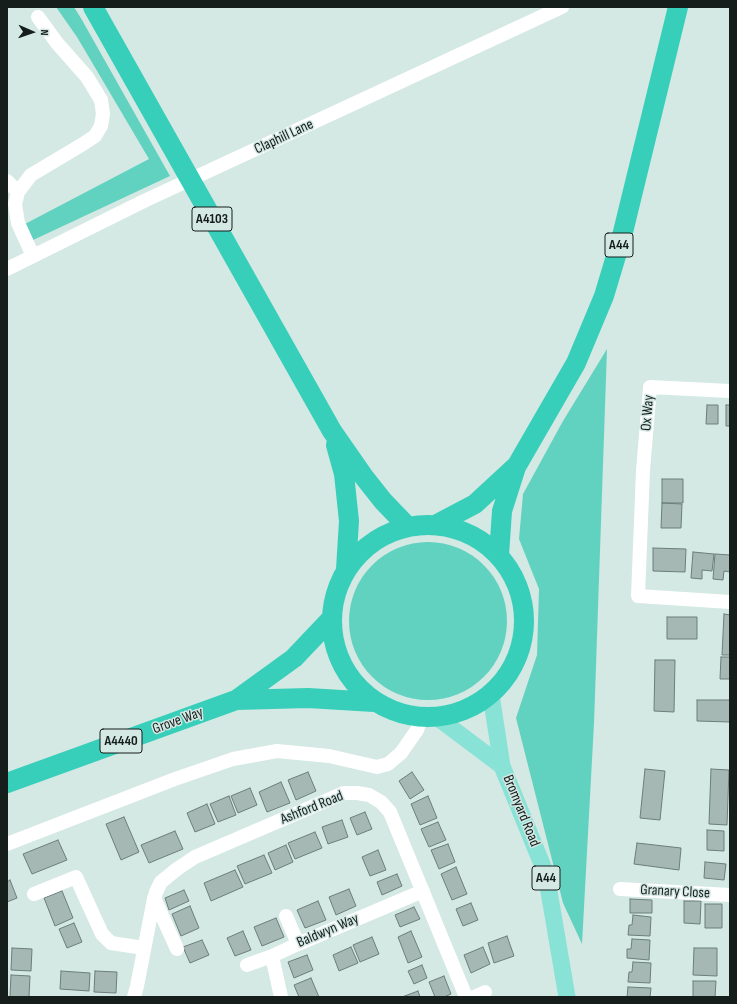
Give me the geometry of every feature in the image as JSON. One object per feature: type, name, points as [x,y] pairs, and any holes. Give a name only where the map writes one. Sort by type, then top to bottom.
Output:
[{"type":"highway","name":"A4103","points":[[92,7],[332,431],[364,477],[383,501],[407,526]]},
{"type":"highway","name":"A44","points":[[499,555],[502,511],[516,466],[576,363],[604,296],[622,236],[678,7]]},
{"type":"highway","name":"A4103","points":[[332,431],[344,474],[348,521],[346,569]]},
{"type":"highway","name":"A44","points":[[437,524],[475,504],[516,466]]},
{"type":"highway","points":[[437,524],[460,529],[481,540],[499,555],[516,581],[522,603],[524,611],[523,642],[512,671],[492,695],[475,706],[457,714],[430,718],[405,716],[374,702],[356,686],[342,666],[334,643],[331,619],[335,593],[346,569],[362,550],[383,535],[407,526],[437,524]]},
{"type":"highway","name":"Grove Way","points":[[7,783],[236,700],[294,658],[331,619]]},
{"type":"highway","name":"Grove Way","points":[[236,700],[308,698],[374,702]]},
{"type":"main road","name":"Bromyard Road","points":[[492,695],[502,766],[546,874],[568,997]]},
{"type":"main road","name":"Bromyard Road","points":[[430,718],[502,766]]},
{"type":"street","name":"Claphill Lane","points":[[7,269],[144,201],[562,7]]},
{"type":"street","points":[[33,256],[18,223],[15,204],[18,192],[31,175],[95,136],[101,126],[103,114],[101,100],[87,78],[57,43],[38,17]]},
{"type":"street","points":[[7,181],[18,192]]},
{"type":"street","name":"Ox Way","points":[[730,391],[650,387],[643,470],[638,596],[730,602]]},
{"type":"street","points":[[7,844],[161,784],[233,759],[277,751],[329,756],[377,767],[388,764],[401,752],[417,730],[430,718]]},
{"type":"street","name":"Ashford Road","points":[[134,997],[154,898],[161,882],[195,857],[344,794],[357,793],[369,795],[381,802],[390,812],[466,997]]},
{"type":"street","points":[[34,894],[76,877],[102,934],[111,943],[144,948]]},
{"type":"street","name":"Granary Close","points":[[620,889],[730,895]]},
{"type":"street","name":"Baldwyn Way","points":[[247,965],[272,956],[423,891]]},
{"type":"street","points":[[154,898],[176,949]]},
{"type":"street","points":[[286,916],[298,944]]},
{"type":"street","points":[[272,956],[281,997]]},
{"type":"green space","points":[[56,7],[74,7],[170,176],[31,241],[23,225],[149,159],[77,37]]},
{"type":"green space","points":[[607,349],[594,723],[582,944],[563,903],[516,718],[537,655],[539,589],[519,539],[523,494],[563,421]]},
{"type":"green space","points":[[436,542],[451,545],[465,551],[484,565],[494,577],[504,598],[507,621],[504,644],[494,665],[484,677],[472,687],[451,697],[436,700],[420,700],[405,697],[384,687],[372,677],[362,665],[352,644],[350,636],[349,613],[352,598],[362,577],[372,565],[384,555],[405,545],[413,543]]},
{"type":"building","points":[[707,405],[718,405],[718,424],[706,424]]},
{"type":"building","points":[[726,405],[730,405],[730,426],[726,426]]},
{"type":"building","points":[[662,479],[683,479],[683,503],[662,503]]},
{"type":"building","points":[[662,503],[682,504],[681,528],[661,528]]},
{"type":"building","points":[[653,548],[686,549],[685,572],[653,571]]},
{"type":"building","points":[[693,552],[714,554],[712,571],[702,570],[702,579],[691,578]]},
{"type":"building","points":[[715,554],[730,555],[730,572],[724,571],[723,580],[713,579]]},
{"type":"building","points":[[724,614],[730,615],[730,655],[722,655]]},
{"type":"building","points":[[667,617],[697,617],[697,639],[667,639]]},
{"type":"building","points":[[721,657],[730,657],[730,679],[720,679]]},
{"type":"building","points":[[655,660],[675,660],[674,712],[654,711]]},
{"type":"building","points":[[697,700],[730,700],[730,722],[697,721]]},
{"type":"building","points":[[645,769],[665,771],[660,820],[640,818]]},
{"type":"building","points":[[711,769],[729,770],[727,825],[709,824]]},
{"type":"building","points":[[308,772],[316,791],[296,800],[288,780]]},
{"type":"building","points":[[412,772],[424,790],[410,799],[399,781]]},
{"type":"building","points":[[281,782],[290,803],[267,812],[259,792]]},
{"type":"building","points":[[250,788],[257,805],[238,813],[231,796]]},
{"type":"building","points":[[229,796],[236,815],[218,822],[210,804]]},
{"type":"building","points":[[428,796],[437,818],[420,825],[411,804]]},
{"type":"building","points":[[207,804],[215,824],[195,832],[187,813]]},
{"type":"building","points":[[365,812],[372,829],[357,835],[350,818]]},
{"type":"building","points":[[124,817],[139,852],[121,860],[106,824]]},
{"type":"building","points":[[342,820],[348,837],[328,844],[322,827]]},
{"type":"building","points":[[438,822],[446,840],[429,847],[421,829]]},
{"type":"building","points":[[707,830],[724,831],[724,851],[707,850]]},
{"type":"building","points":[[175,831],[183,849],[149,863],[141,845]]},
{"type":"building","points":[[315,832],[322,848],[295,859],[288,843]]},
{"type":"building","points":[[58,840],[67,860],[32,874],[23,854]]},
{"type":"building","points":[[637,843],[681,848],[679,870],[634,864]]},
{"type":"building","points":[[448,844],[455,862],[439,869],[431,850]]},
{"type":"building","points":[[286,845],[293,862],[275,870],[268,853]]},
{"type":"building","points":[[378,850],[386,870],[370,876],[362,857]]},
{"type":"building","points":[[264,855],[272,873],[245,884],[237,866]]},
{"type":"building","points":[[705,862],[726,864],[724,880],[704,878]]},
{"type":"building","points":[[456,867],[467,894],[452,900],[441,874]]},
{"type":"building","points":[[235,870],[243,887],[211,901],[204,883]]},
{"type":"building","points":[[397,874],[402,886],[382,895],[377,882]]},
{"type":"building","points":[[10,880],[17,898],[7,902],[7,882]]},
{"type":"building","points":[[349,889],[356,906],[336,915],[329,897]]},
{"type":"building","points":[[184,890],[189,901],[169,910],[165,898]]},
{"type":"building","points":[[62,891],[73,918],[55,926],[44,898]]},
{"type":"building","points":[[630,899],[652,900],[652,913],[630,913]]},
{"type":"building","points":[[318,901],[326,920],[305,928],[297,910]]},
{"type":"building","points":[[684,901],[701,901],[700,924],[684,923]]},
{"type":"building","points":[[471,903],[478,920],[463,926],[456,909]]},
{"type":"building","points":[[705,904],[722,904],[722,928],[705,928]]},
{"type":"building","points":[[190,906],[199,928],[181,936],[172,914]]},
{"type":"building","points":[[414,907],[420,919],[400,927],[395,915]]},
{"type":"building","points":[[633,915],[651,917],[650,936],[628,935],[629,925],[632,925]]},
{"type":"building","points":[[276,918],[284,937],[262,946],[254,927]]},
{"type":"building","points":[[74,923],[82,942],[67,948],[59,929]]},
{"type":"building","points":[[243,931],[251,950],[235,956],[227,938]]},
{"type":"building","points":[[411,931],[422,957],[408,963],[398,937]]},
{"type":"building","points":[[507,936],[514,956],[494,963],[488,943]]},
{"type":"building","points":[[372,937],[379,954],[360,962],[353,945]]},
{"type":"building","points":[[632,939],[650,940],[649,960],[627,958],[627,949],[631,949]]},
{"type":"building","points":[[202,940],[209,955],[190,963],[183,947]]},
{"type":"building","points":[[351,947],[358,963],[339,971],[333,955]]},
{"type":"building","points":[[483,947],[490,964],[471,973],[464,955]]},
{"type":"building","points":[[12,948],[32,949],[31,971],[11,970]]},
{"type":"building","points":[[694,948],[717,948],[717,976],[693,975]]},
{"type":"building","points":[[307,955],[313,970],[294,978],[288,962]]},
{"type":"building","points":[[633,962],[651,963],[650,983],[628,982],[629,972],[632,972]]},
{"type":"building","points":[[422,965],[427,978],[414,984],[408,971]]},
{"type":"building","points":[[61,971],[90,973],[89,991],[60,989]]},
{"type":"building","points":[[95,971],[117,972],[116,993],[94,992]]},
{"type":"building","points":[[11,975],[30,976],[29,997],[10,997]]},
{"type":"building","points":[[444,976],[451,994],[444,997],[435,997],[429,982]]},
{"type":"building","points":[[311,978],[319,997],[299,997],[294,985]]},
{"type":"building","points":[[693,981],[716,981],[715,997],[693,997]]},
{"type":"building","points":[[628,987],[651,988],[650,997],[627,997]]},
{"type":"building","points":[[418,991],[420,997],[402,997]]}]
